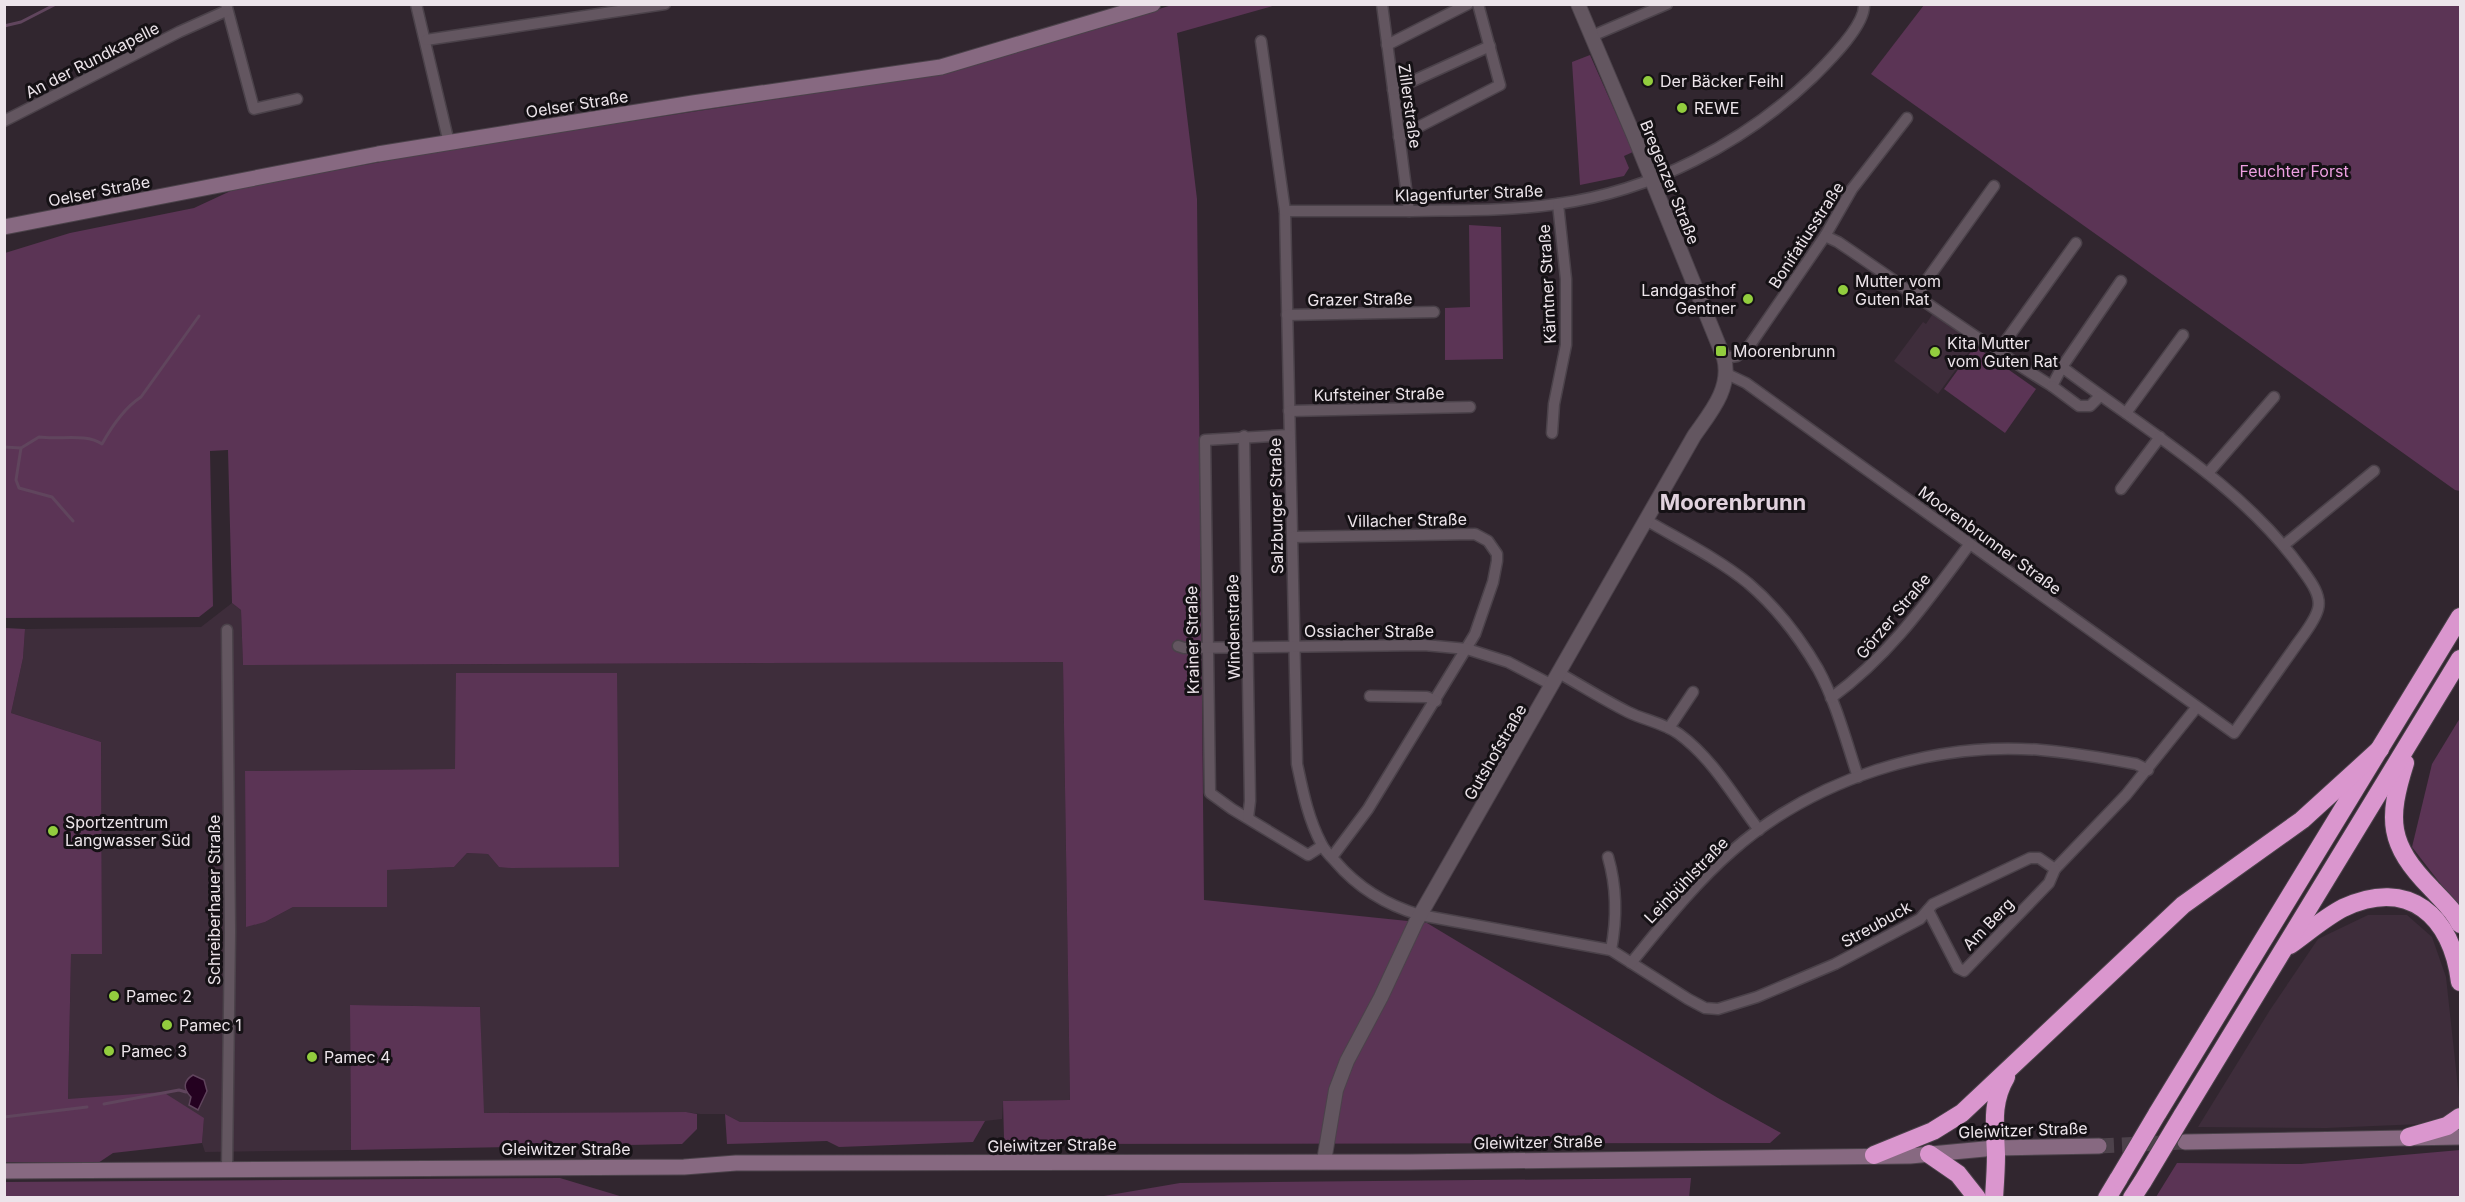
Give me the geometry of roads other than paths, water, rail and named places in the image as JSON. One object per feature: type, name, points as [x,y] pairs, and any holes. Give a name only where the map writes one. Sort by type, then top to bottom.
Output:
[{"type":"highway","points":[[2107,1197],[2460,617]]},
{"type":"highway","points":[[2132,1197],[2460,659]]},
{"type":"highway","points":[[2414,735],[2395,793],[2393,810],[2396,837],[2407,863],[2453,912],[2452,946],[2460,982]]},
{"type":"highway","points":[[1874,1155],[1944,1125],[1962,1113],[2193,897],[2302,820],[2380,749]]},
{"type":"highway","points":[[2282,952],[2343,908],[2375,899],[2388,897],[2413,903],[2452,925]]},
{"type":"highway","points":[[1994,1197],[1995,1101],[2011,1067]]},
{"type":"highway","points":[[2409,1137],[2447,1126],[2460,1117]]},
{"type":"highway","points":[[1929,1154],[1958,1174],[1977,1197]]},
{"type":"main road","name":"Oelser Straße","points":[[4,227],[349,159],[693,103],[940,67],[1153,4]]},
{"type":"main road","points":[[2185,1142],[2460,1137]]},
{"type":"main road","name":"Gleiwitzer Straße","points":[[4,1171],[684,1167],[736,1163],[946,1165],[1033,1162],[1582,1160],[1929,1154],[1995,1148],[2099,1146]]},
{"type":"street","points":[[416,4],[449,143]]},
{"type":"street","points":[[426,40],[619,8],[665,4]]},
{"type":"street","name":"Zillerstraße","points":[[1382,4],[1409,211]]},
{"type":"street","points":[[1387,45],[1468,4]]},
{"type":"street","points":[[1399,137],[1500,85],[1478,4]]},
{"type":"street","name":"Bregenzer Straße","points":[[1578,4],[1724,358],[1727,374]]},
{"type":"street","points":[[1592,36],[1667,4]]},
{"type":"street","name":"Klagenfurter Straße","points":[[1285,211],[1503,209],[1558,204],[1623,189],[1651,179],[1694,160],[1738,136],[1803,86],[1822,68],[1862,19],[1864,4]]},
{"type":"street","points":[[226,8],[254,109],[297,99]]},
{"type":"street","name":"An der Rundkapelle","points":[[4,121],[226,8]]},
{"type":"street","name":"Salzburger Straße","points":[[1261,41],[1285,211],[1297,764],[1306,807],[1322,846],[1356,883],[1375,896],[1420,915]]},
{"type":"street","points":[[1393,90],[1490,45]]},
{"type":"street","name":"Bonifatiusstraße","points":[[1724,358],[1737,356],[1746,350],[1825,236],[1852,189],[1907,118]]},
{"type":"street","points":[[1916,294],[1994,186]]},
{"type":"street","name":"Kärntner Straße","points":[[1552,433],[1554,404],[1566,345],[1566,279],[1558,204]]},
{"type":"street","points":[[1825,236],[1838,242],[1916,294],[1997,352],[2052,386],[2079,406],[2090,406],[2100,396]]},
{"type":"street","points":[[1997,352],[2076,243]]},
{"type":"street","points":[[2052,386],[2062,367],[2121,281]]},
{"type":"street","name":"Grazer Straße","points":[[1287,315],[1434,312]]},
{"type":"street","points":[[2126,413],[2183,335]]},
{"type":"street","points":[[2062,367],[2208,473],[2284,545],[2374,471]]},
{"type":"street","name":"Gutshofstraße","points":[[1324,1161],[1336,1090],[1347,1061],[1375,1010],[1420,915],[1694,436],[1719,397],[1727,374]]},
{"type":"street","name":"Moorenbrunner Straße","points":[[1727,374],[1746,383],[2196,708],[2234,733],[2307,629],[2318,609],[2318,597],[2311,581],[2284,545]]},
{"type":"street","points":[[2208,473],[2274,397]]},
{"type":"street","name":"Kufsteiner Straße","points":[[1289,411],[1470,407]]},
{"type":"street","name":"Krainer Straße","points":[[1289,435],[1205,440],[1210,793],[1308,855],[1322,846]]},
{"type":"street","name":"Windenstraße","points":[[1244,436],[1250,801],[1248,818]]},
{"type":"street","points":[[2121,489],[2160,437]]},
{"type":"street","points":[[1646,520],[1717,561],[1764,598],[1801,643],[1818,670],[1831,698],[1858,777]]},
{"type":"street","name":"Villacher Straße","points":[[1292,537],[1475,534],[1482,536],[1497,554],[1497,569],[1475,634],[1467,649],[1368,809],[1332,857]]},
{"type":"street","name":"Görzer Straße","points":[[1831,698],[1873,665],[1913,620],[1969,545]]},
{"type":"street","name":"Schreiberhauer Straße","points":[[227,630],[230,955],[227,1169]]},
{"type":"street","name":"Ossiacher Straße","points":[[1178,646],[1184,648],[1248,648],[1424,645],[1467,649],[1555,679],[1669,728],[1700,752],[1759,830]]},
{"type":"street","points":[[1669,728],[1693,692]]},
{"type":"street","points":[[1370,696],[1427,697],[1436,701]]},
{"type":"street","points":[[2055,869],[2067,859],[2148,770],[2196,708]]},
{"type":"street","name":"Leinbühlstraße","points":[[1631,963],[1704,878],[1732,850],[1809,799],[1858,777],[1919,758],[1986,750],[2039,750],[2136,764],[2148,770]]},
{"type":"street","points":[[1608,857],[1614,886],[1615,925],[1611,950]]},
{"type":"street","name":"Streubuck","points":[[1420,915],[1611,950],[1688,999],[1705,1008],[1718,1009],[1757,997],[1834,964],[1920,919],[1933,904],[2030,858],[2039,858],[2055,869]]},
{"type":"street","name":"Am Berg","points":[[1928,910],[1959,968],[1964,971],[2049,883],[2055,869]]},
{"type":"waterway","points":[[4,26],[21,22],[56,4]]},
{"type":"waterway","points":[[4,447],[21,448],[39,437],[80,438],[102,444],[119,418],[141,397],[199,316]]},
{"type":"waterway","points":[[21,448],[16,480],[19,488],[52,497],[73,521]]},
{"type":"waterway","points":[[104,1104],[179,1090],[186,1092]]},
{"type":"waterway","points":[[4,1117],[87,1107]]},
{"type":"tunnel","points":[[2099,1146],[2185,1142]]},
{"type":"place","name":"Der Bäcker Feihl","points":[[1648,81]]},
{"type":"place","name":"REWE","points":[[1682,108]]},
{"type":"place","name":"Mutter vom Guten Rat","points":[[1843,290]]},
{"type":"place","name":"Landgasthof Gentner","points":[[1748,299]]},
{"type":"place","name":"Moorenbrunn","points":[[1721,351]]},
{"type":"place","name":"Kita Mutter vom Guten Rat","points":[[1935,352]]},
{"type":"place","name":"Sportzentrum Langwasser Süd","points":[[53,831]]},
{"type":"place","name":"Pamec 2","points":[[114,996]]},
{"type":"place","name":"Pamec 1","points":[[167,1025]]},
{"type":"place","name":"Pamec 3","points":[[109,1051]]},
{"type":"place","name":"Pamec 4","points":[[312,1057]]},
{"type":"district","name":"Moorenbrunn","points":[[1733,502]]},
{"type":"park label","name":"Feuchter Forst","points":[[2294,171]]}]
